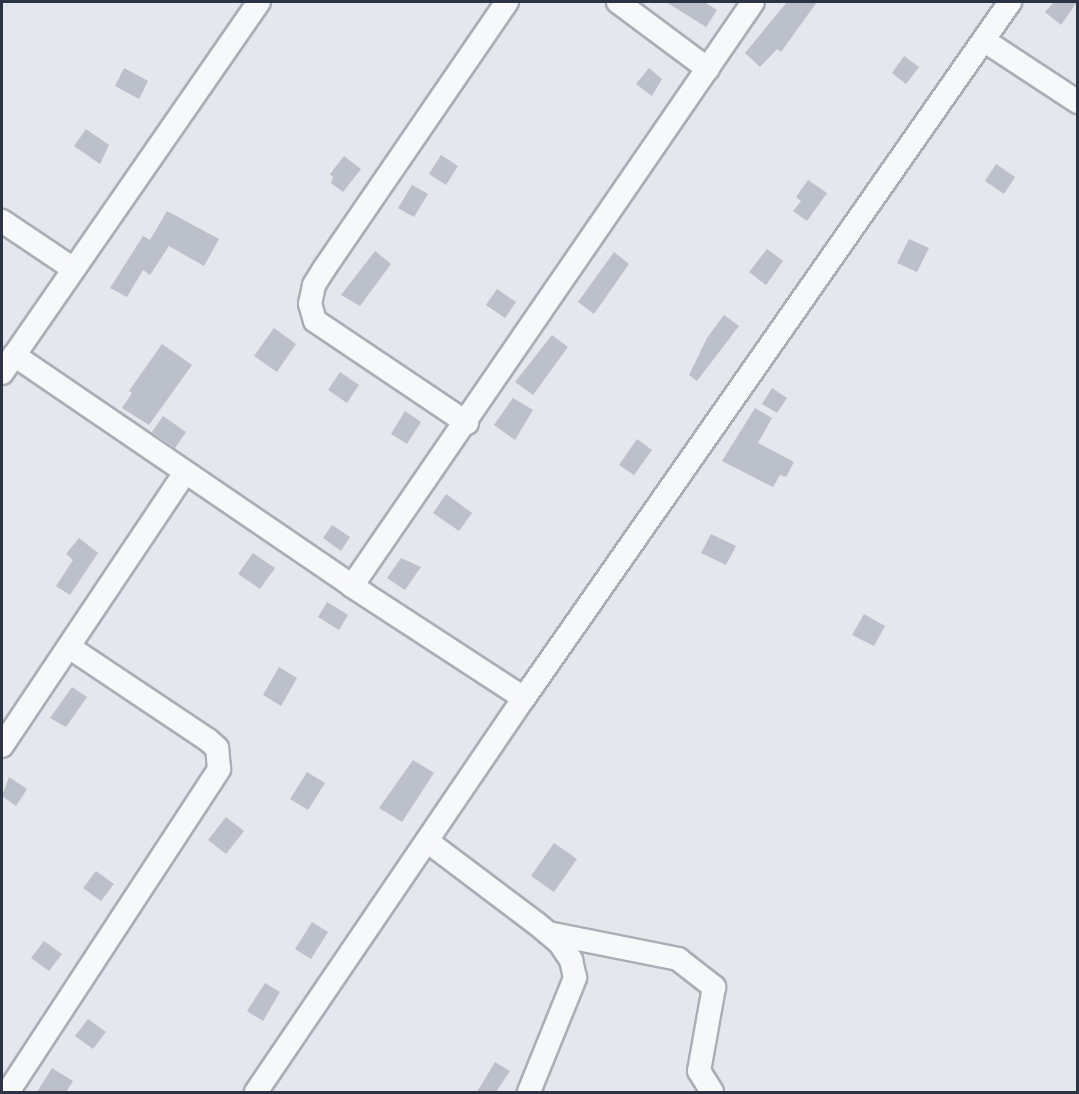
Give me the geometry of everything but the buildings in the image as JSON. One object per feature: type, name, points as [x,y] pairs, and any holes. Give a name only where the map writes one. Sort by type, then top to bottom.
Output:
[{"type":"street","points":[[259,2],[72,268],[8,364],[185,473],[524,698]]},
{"type":"street","points":[[467,423],[315,321],[310,304],[314,285],[324,268],[507,2]]},
{"type":"street","points":[[618,2],[708,69]]},
{"type":"street","points":[[352,586],[467,423],[753,2]]},
{"type":"street","points":[[256,1092],[524,698],[985,41],[1010,2]]},
{"type":"street","points":[[985,41],[1077,102]]},
{"type":"street","points":[[2,221],[72,268]]},
{"type":"street","points":[[2,746],[185,473]]},
{"type":"street","points":[[8,1092],[219,769],[217,748],[208,740],[69,647]]},
{"type":"street","points":[[427,841],[548,933],[571,960],[575,978],[529,1092]]},
{"type":"street","points":[[548,933],[678,959],[714,987],[699,1071],[712,1092]]}]
